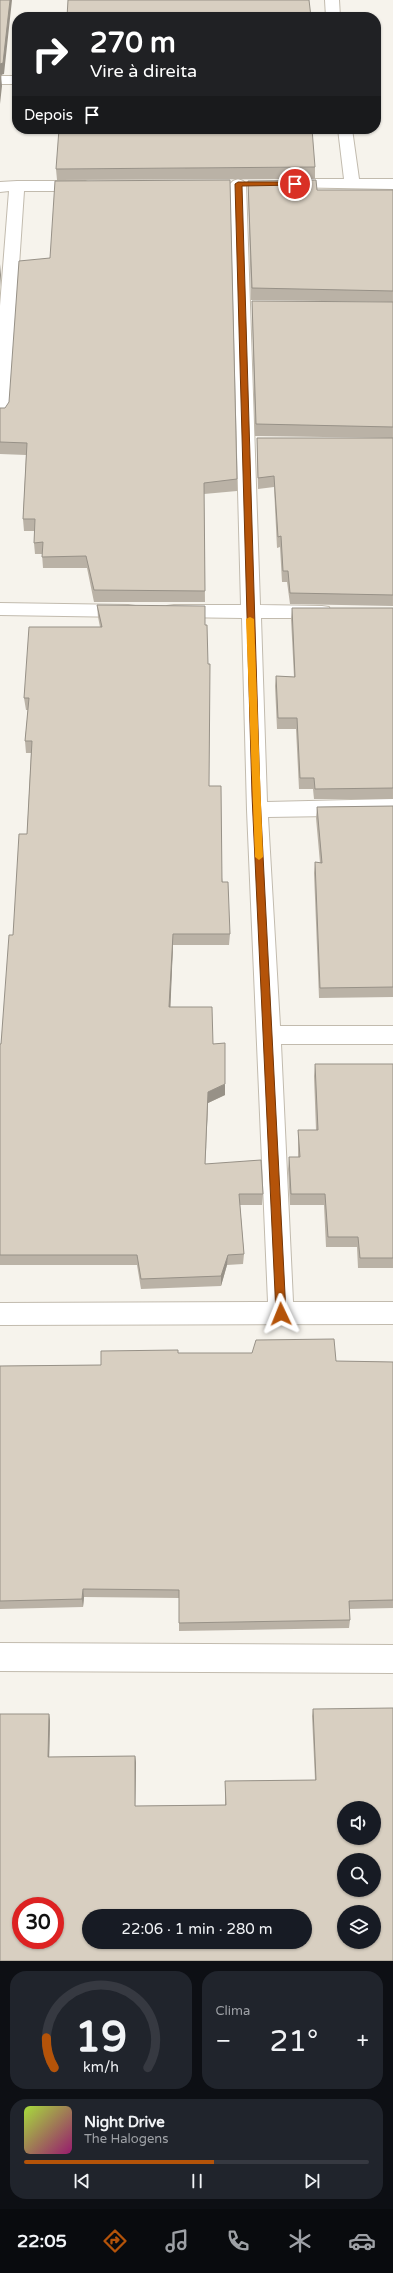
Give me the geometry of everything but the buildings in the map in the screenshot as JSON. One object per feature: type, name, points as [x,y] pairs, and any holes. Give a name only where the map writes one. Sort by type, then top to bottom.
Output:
[{"type":"street","points":[[332,0],[333,12]]},
{"type":"street","points":[[0,80],[12,80]]},
{"type":"street","points":[[346,134],[352,184]]},
{"type":"street","points":[[223,184],[246,184],[251,306],[252,442],[250,612],[257,810],[269,1035],[281,1314]]},
{"type":"street","points":[[269,184],[393,184]]},
{"type":"street","points":[[0,414],[17,186]]},
{"type":"street","points":[[0,187],[96,186]]},
{"type":"street","points":[[0,609],[337,612]]},
{"type":"street","points":[[257,810],[393,807]]},
{"type":"street","points":[[269,1035],[393,1035]]},
{"type":"street","points":[[0,1314],[393,1313]]},
{"type":"street","points":[[0,1657],[393,1659]]},
{"type":"slow traffic","points":[[250,619],[259,857]]},
{"type":"route","points":[[281,1314],[269,1035],[256,795],[244,442],[243,306],[238,184],[295,184]]}]
